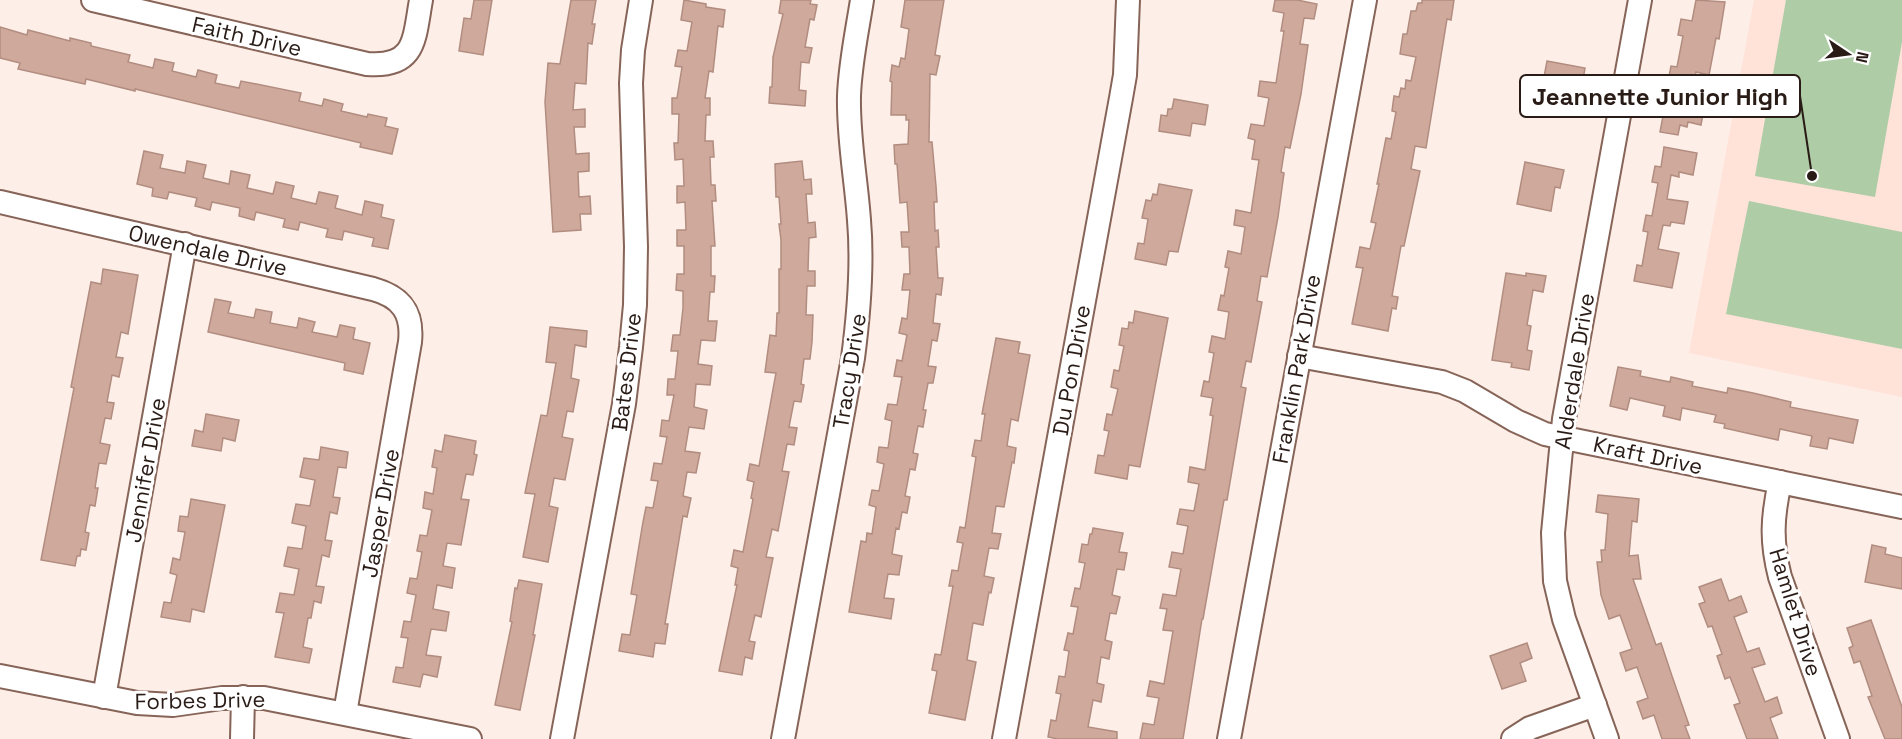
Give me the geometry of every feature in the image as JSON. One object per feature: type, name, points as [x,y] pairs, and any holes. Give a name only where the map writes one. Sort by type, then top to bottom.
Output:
[{"type":"street","name":"Faith Drive","points":[[93,0],[160,8],[367,64],[390,64],[401,59],[408,52],[414,39],[422,0]]},
{"type":"street","name":"Bates Drive","points":[[562,739],[624,404],[631,347],[635,305],[636,247],[630,116],[633,50],[641,0]]},
{"type":"street","name":"Tracy Drive","points":[[783,739],[853,358],[857,324],[861,240],[850,132],[849,96],[862,0]]},
{"type":"street","name":"Du Pon Drive","points":[[1004,739],[1124,82],[1128,0]]},
{"type":"street","name":"Franklin Park Drive","points":[[1228,739],[1365,0]]},
{"type":"street","name":"Alderdale Drive","points":[[1606,739],[1564,619],[1555,581],[1553,533],[1562,438],[1640,0]]},
{"type":"street","name":"Owendale Drive","points":[[0,202],[384,292],[396,298],[407,312]]},
{"type":"street","name":"Jennifer Drive","points":[[104,697],[185,244]]},
{"type":"street","name":"Jasper Drive","points":[[345,713],[410,342],[410,321],[407,312]]},
{"type":"street","name":"Kraft Drive","points":[[1299,356],[1453,386],[1529,428],[1562,438],[1902,507]]},
{"type":"street","name":"Hamlet Drive","points":[[1780,482],[1773,527],[1774,554],[1780,577],[1838,739]]},
{"type":"street","name":"Forbes Drive","points":[[0,676],[154,705],[243,697],[286,701],[470,739]]},
{"type":"street","points":[[242,739],[243,697]]},
{"type":"street","points":[[1513,739],[1530,728],[1595,705]]},
{"type":"shaded area","points":[[1754,0],[1902,0],[1902,397],[1689,353]]},
{"type":"green space","points":[[1786,0],[1902,0],[1902,42],[1875,197],[1755,176]]},
{"type":"green space","points":[[1749,201],[1902,232],[1902,349],[1726,314]]},
{"type":"building","points":[[474,0],[492,0],[483,55],[459,51],[464,18],[471,19]]},
{"type":"building","points":[[571,0],[596,0],[592,24],[595,24],[592,44],[588,43],[586,84],[575,83],[573,110],[585,109],[585,127],[574,127],[576,154],[589,153],[589,171],[578,172],[579,197],[590,196],[591,214],[580,214],[581,230],[553,232],[545,102],[548,63],[560,64]]},
{"type":"building","points":[[684,0],[725,10],[723,27],[718,26],[713,72],[709,71],[705,98],[710,98],[710,115],[706,115],[705,141],[713,141],[714,157],[710,157],[711,185],[715,185],[716,201],[712,201],[715,246],[711,246],[711,276],[715,276],[714,292],[710,292],[708,321],[717,321],[715,341],[701,340],[698,364],[712,366],[710,385],[696,384],[694,407],[707,410],[704,429],[689,427],[685,451],[700,453],[696,473],[687,472],[683,496],[691,498],[687,517],[683,516],[665,624],[668,624],[665,644],[655,643],[653,657],[619,651],[622,634],[630,635],[637,595],[631,594],[643,522],[646,507],[653,508],[658,481],[651,480],[654,463],[662,464],[667,437],[660,436],[662,420],[669,421],[674,395],[667,395],[668,379],[675,379],[678,351],[671,351],[673,335],[680,335],[683,308],[683,291],[676,290],[677,274],[684,274],[684,246],[677,246],[677,230],[686,230],[685,202],[677,203],[677,186],[684,186],[683,159],[675,160],[674,143],[678,143],[679,114],[672,114],[672,98],[677,98],[682,67],[675,66],[678,50],[687,51],[692,22],[681,20]]},
{"type":"building","points":[[781,0],[811,0],[810,4],[817,5],[814,20],[810,19],[805,47],[812,48],[809,63],[801,62],[799,90],[806,91],[805,106],[769,103],[773,57],[783,14],[779,13]]},
{"type":"building","points":[[905,0],[944,0],[935,55],[940,56],[936,75],[930,74],[929,142],[932,142],[936,186],[937,202],[934,202],[935,231],[938,230],[939,247],[936,247],[938,278],[943,278],[941,295],[936,294],[933,323],[940,324],[937,341],[932,340],[928,366],[936,367],[933,383],[928,383],[923,410],[926,410],[923,427],[918,426],[913,453],[918,454],[915,470],[910,469],[905,496],[910,497],[907,513],[902,512],[899,529],[896,528],[892,554],[902,556],[899,575],[888,574],[884,598],[894,599],[891,619],[849,612],[861,541],[866,542],[867,533],[872,534],[876,507],[869,505],[872,490],[879,491],[884,464],[877,462],[879,447],[888,448],[892,421],[885,419],[888,404],[897,405],[902,377],[894,376],[897,360],[902,361],[907,335],[899,333],[902,318],[907,319],[910,290],[902,290],[904,274],[910,274],[909,247],[902,247],[901,232],[909,232],[907,202],[900,203],[894,145],[908,144],[909,120],[906,120],[906,115],[891,115],[892,82],[890,81],[892,65],[899,67],[901,58],[905,59],[909,29],[901,27]]},
{"type":"building","points":[[1275,0],[1297,0],[1317,4],[1314,19],[1304,18],[1300,44],[1308,45],[1301,94],[1290,148],[1285,147],[1278,217],[1267,277],[1261,276],[1257,301],[1262,302],[1251,362],[1246,361],[1241,387],[1246,388],[1227,500],[1224,500],[1202,619],[1183,739],[1140,739],[1143,723],[1154,725],[1159,698],[1147,696],[1150,681],[1164,684],[1173,631],[1163,630],[1167,609],[1160,608],[1163,594],[1176,596],[1181,569],[1169,567],[1172,552],[1183,554],[1188,526],[1177,524],[1180,509],[1194,511],[1199,484],[1188,482],[1190,467],[1205,470],[1213,416],[1210,415],[1213,398],[1201,396],[1204,381],[1209,382],[1214,353],[1209,352],[1212,336],[1225,339],[1229,312],[1218,310],[1221,295],[1224,296],[1229,268],[1225,267],[1228,251],[1241,254],[1245,227],[1234,225],[1236,210],[1251,213],[1259,160],[1252,159],[1255,140],[1248,138],[1251,124],[1264,126],[1269,98],[1258,96],[1260,81],[1276,83],[1284,31],[1281,31],[1284,13],[1273,11]]},
{"type":"building","points":[[1422,0],[1454,0],[1451,20],[1447,19],[1426,148],[1415,146],[1411,169],[1420,171],[1404,246],[1401,246],[1392,296],[1398,297],[1396,309],[1392,308],[1388,331],[1352,324],[1363,268],[1356,267],[1360,247],[1370,249],[1376,223],[1371,222],[1386,138],[1391,139],[1396,112],[1392,111],[1394,96],[1399,97],[1401,88],[1405,89],[1406,80],[1411,81],[1416,57],[1400,54],[1403,34],[1407,34],[1411,11],[1416,11],[1418,3],[1422,3]]},
{"type":"building","points":[[1696,0],[1725,2],[1719,39],[1716,38],[1709,75],[1696,72],[1695,77],[1688,75],[1686,85],[1668,82],[1671,66],[1677,67],[1683,36],[1678,35],[1681,19],[1692,21]]},
{"type":"building","points":[[0,27],[27,35],[28,30],[70,41],[70,38],[91,43],[91,46],[130,55],[128,62],[153,68],[155,59],[174,63],[172,71],[196,77],[198,70],[217,75],[215,83],[239,88],[241,81],[301,93],[299,101],[322,106],[324,99],[343,104],[341,111],[367,117],[368,114],[387,118],[385,126],[398,129],[392,154],[360,147],[361,143],[135,89],[135,91],[86,79],[85,84],[18,69],[20,63],[0,58]]},
{"type":"building","points":[[1547,61],[1585,68],[1582,86],[1576,85],[1572,109],[1539,103]]},
{"type":"building","points":[[1672,98],[1705,103],[1701,125],[1688,122],[1687,127],[1680,125],[1678,135],[1660,132],[1663,116],[1669,117]]},
{"type":"building","points":[[1174,99],[1208,105],[1205,125],[1192,123],[1190,136],[1159,131],[1161,115],[1167,116],[1168,109],[1172,109]]},
{"type":"building","points":[[1664,147],[1697,153],[1693,175],[1679,172],[1679,177],[1671,175],[1667,199],[1688,202],[1684,224],[1671,222],[1670,226],[1663,225],[1658,249],[1679,253],[1672,288],[1634,281],[1637,265],[1642,266],[1648,232],[1643,231],[1646,215],[1652,216],[1658,183],[1652,182],[1655,166],[1661,167]]},
{"type":"building","points":[[144,151],[163,155],[160,168],[185,173],[187,161],[206,165],[203,178],[229,184],[231,171],[250,175],[247,188],[273,194],[276,182],[294,186],[291,198],[316,204],[319,192],[338,196],[335,208],[362,215],[365,201],[383,205],[381,217],[394,220],[388,249],[372,246],[374,238],[344,231],[342,240],[326,237],[328,229],[300,222],[298,230],[283,227],[285,219],[256,212],[254,220],[239,216],[240,208],[212,202],[210,210],[195,206],[197,198],[169,192],[167,199],[152,196],[153,188],[137,184]]},
{"type":"building","points":[[802,161],[804,180],[811,179],[812,194],[806,194],[808,223],[815,222],[816,237],[809,238],[808,271],[815,271],[815,286],[807,286],[806,315],[813,315],[812,342],[810,359],[804,359],[801,384],[804,385],[801,402],[794,401],[789,427],[797,428],[794,445],[787,444],[782,471],[789,472],[778,531],[772,529],[766,557],[773,558],[761,617],[755,615],[749,641],[755,642],[752,659],[745,657],[742,675],[719,671],[737,585],[735,585],[738,568],[731,566],[734,550],[743,552],[753,499],[751,498],[754,482],[747,480],[750,464],[759,466],[776,373],[765,372],[770,335],[776,336],[777,313],[779,313],[781,240],[779,224],[781,224],[779,197],[776,197],[775,164]]},
{"type":"building","points":[[1525,162],[1564,170],[1560,188],[1555,187],[1551,211],[1517,204]]},
{"type":"building","points":[[1159,184],[1192,190],[1178,252],[1169,251],[1166,265],[1135,259],[1138,243],[1144,244],[1148,219],[1142,218],[1146,200],[1151,201],[1153,194],[1157,195]]},
{"type":"building","points":[[103,269],[138,275],[128,334],[121,332],[116,357],[123,358],[119,377],[112,375],[107,402],[114,403],[111,419],[105,418],[100,443],[110,445],[106,464],[99,463],[95,506],[90,505],[85,532],[89,533],[86,550],[81,549],[75,566],[41,560],[74,388],[71,387],[91,282],[101,284]]},
{"type":"building","points":[[1506,273],[1546,276],[1543,292],[1533,290],[1527,325],[1531,326],[1527,350],[1532,351],[1529,370],[1511,367],[1512,363],[1492,360]]},
{"type":"building","points":[[215,299],[231,302],[228,313],[254,318],[256,309],[272,312],[270,323],[297,328],[299,318],[315,322],[312,332],[337,337],[340,325],[355,328],[353,339],[370,343],[363,374],[344,370],[345,363],[208,332]]},
{"type":"building","points":[[1135,311],[1168,318],[1140,467],[1129,465],[1127,479],[1095,473],[1098,455],[1104,456],[1109,431],[1104,430],[1107,414],[1112,415],[1118,389],[1111,387],[1114,370],[1119,371],[1124,346],[1119,345],[1122,328],[1128,329],[1129,322],[1133,323]]},
{"type":"building","points":[[550,327],[587,331],[586,347],[575,345],[571,378],[579,380],[573,412],[567,411],[562,437],[573,439],[565,480],[554,478],[549,506],[558,508],[548,562],[523,557],[535,494],[525,493],[541,415],[547,416],[556,363],[546,362]]},
{"type":"building","points":[[996,338],[1020,342],[1018,353],[1030,355],[1018,421],[1011,419],[1007,446],[1016,448],[1014,463],[1012,462],[1004,507],[996,506],[992,533],[1001,534],[998,549],[989,548],[984,576],[994,578],[991,593],[989,592],[983,625],[973,623],[967,660],[976,662],[965,720],[929,713],[937,671],[932,670],[935,654],[941,655],[953,586],[949,586],[952,570],[958,571],[963,543],[957,542],[960,527],[965,528],[976,457],[972,456],[975,440],[981,441],[985,414],[982,414]]},
{"type":"building","points":[[1618,367],[1641,371],[1640,376],[1670,382],[1671,377],[1693,382],[1692,386],[1727,393],[1728,388],[1753,393],[1791,402],[1790,407],[1858,420],[1853,443],[1829,438],[1827,449],[1810,446],[1812,436],[1780,429],[1778,440],[1724,428],[1725,424],[1714,422],[1716,415],[1682,408],[1680,420],[1663,416],[1665,406],[1630,398],[1627,410],[1610,406]]},
{"type":"building","points":[[206,414],[239,420],[235,441],[223,438],[221,451],[192,446],[195,430],[203,432]]},
{"type":"building","points":[[445,435],[476,441],[474,454],[477,455],[473,475],[466,474],[461,499],[469,500],[461,545],[447,543],[443,566],[455,568],[452,588],[437,585],[433,609],[449,612],[446,631],[431,629],[426,655],[441,657],[437,677],[423,674],[420,687],[393,682],[396,667],[403,668],[408,638],[401,637],[404,621],[411,622],[416,595],[407,593],[410,578],[417,579],[422,552],[417,551],[420,535],[427,536],[432,510],[423,508],[425,492],[433,494],[437,468],[432,467],[435,450],[442,452]]},
{"type":"building","points":[[321,447],[348,452],[346,468],[338,467],[333,497],[340,498],[337,514],[330,512],[325,540],[332,541],[329,557],[322,555],[316,586],[324,587],[321,603],[314,601],[311,618],[308,618],[303,647],[312,649],[309,663],[275,657],[284,613],[276,612],[280,593],[294,595],[299,569],[284,566],[288,547],[302,549],[306,526],[292,523],[296,504],[310,506],[315,480],[300,477],[304,458],[319,460]]},
{"type":"building","points":[[1598,495],[1639,499],[1637,522],[1632,521],[1629,556],[1638,555],[1641,579],[1633,579],[1656,645],[1661,643],[1689,725],[1685,726],[1690,739],[1662,739],[1654,715],[1643,719],[1637,702],[1648,698],[1637,667],[1626,671],[1620,653],[1632,649],[1620,615],[1609,619],[1601,595],[1597,562],[1602,562],[1601,550],[1605,550],[1608,514],[1596,512]]},
{"type":"building","points":[[191,499],[225,505],[204,612],[192,609],[190,622],[161,617],[164,602],[171,603],[177,575],[170,573],[173,558],[180,560],[185,532],[178,531],[180,516],[188,517]]},
{"type":"building","points":[[1093,528],[1123,533],[1119,552],[1127,553],[1124,570],[1117,569],[1112,595],[1120,597],[1116,614],[1110,613],[1105,640],[1112,642],[1109,659],[1101,657],[1097,683],[1104,685],[1101,702],[1093,700],[1088,727],[1117,732],[1117,739],[1058,739],[1048,737],[1051,720],[1056,721],[1061,694],[1056,693],[1059,676],[1065,677],[1069,651],[1064,650],[1068,633],[1073,634],[1078,607],[1071,606],[1075,588],[1080,589],[1085,563],[1079,562],[1082,544],[1088,545]]},
{"type":"building","points":[[1872,545],[1886,548],[1885,554],[1902,558],[1902,589],[1865,582]]},
{"type":"building","points":[[1721,579],[1729,601],[1741,596],[1747,612],[1734,617],[1747,652],[1759,648],[1765,664],[1752,668],[1765,702],[1777,697],[1782,713],[1770,718],[1778,739],[1747,739],[1734,705],[1740,703],[1730,677],[1725,679],[1717,656],[1722,654],[1712,626],[1708,627],[1699,604],[1705,602],[1699,587]]},
{"type":"building","points":[[519,580],[542,584],[533,635],[535,635],[520,710],[495,705],[512,622],[510,621],[515,588],[517,589]]},
{"type":"building","points":[[1871,620],[1902,707],[1902,739],[1885,739],[1868,697],[1872,696],[1860,661],[1854,663],[1849,648],[1853,646],[1847,628]]},
{"type":"building","points":[[1527,643],[1532,658],[1520,663],[1526,681],[1502,689],[1490,656]]},
{"type":"place","name":"Jeannette Junior High","points":[[1812,176]]}]
